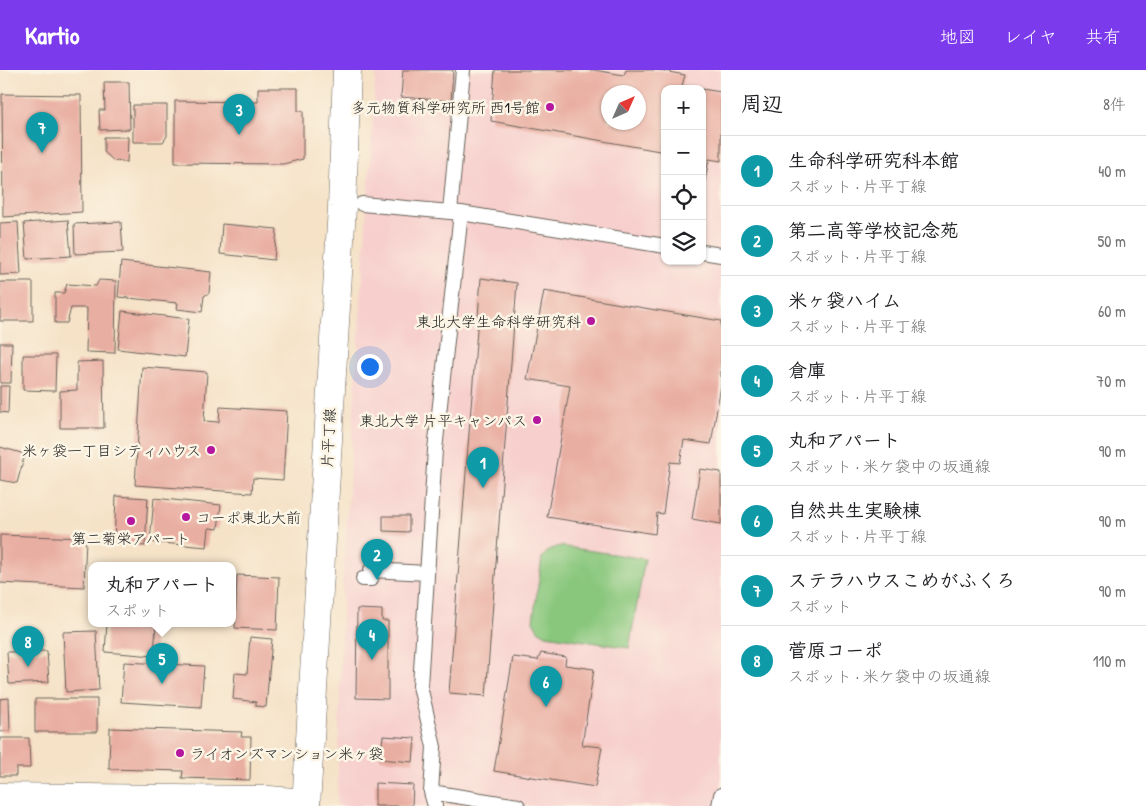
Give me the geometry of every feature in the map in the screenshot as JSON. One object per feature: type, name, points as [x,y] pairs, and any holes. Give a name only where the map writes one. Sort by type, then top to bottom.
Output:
[{"type":"street","name":"片平丁線","points":[[306,805],[342,216],[347,70]]},
{"type":"street","points":[[0,797],[269,800],[306,805]]},
{"type":"lane","points":[[435,806],[431,792],[434,747],[420,686],[435,450],[456,212],[463,70]]},
{"type":"lane","points":[[362,204],[456,212],[661,245]]},
{"type":"lane","points":[[706,253],[721,255]]},
{"type":"lane","points":[[363,579],[371,579],[371,570],[427,573]]},
{"type":"lane","points":[[431,792],[518,806]]},
{"type":"lane","points":[[719,806],[721,795]]},
{"type":"shaded area","name":"東北大学 片平キャンパス","points":[[376,70],[721,70],[721,806],[337,806],[343,578]]},
{"type":"green space","points":[[560,546],[645,559],[629,648],[546,635],[538,630],[533,621],[542,558],[549,550]]},
{"type":"building","points":[[403,70],[453,70],[451,101],[401,97]]},
{"type":"building","name":"多元物質科学研究所 西1号館","points":[[495,70],[594,70],[624,75],[626,70],[658,70],[685,75],[682,85],[661,85],[661,151],[491,121]]},
{"type":"building","points":[[104,82],[129,82],[130,129],[100,130],[99,110],[105,110]]},
{"type":"building","points":[[258,88],[298,88],[298,111],[303,111],[303,159],[283,164],[175,163],[175,101],[258,102]]},
{"type":"building","points":[[706,90],[721,92],[721,161],[709,159],[706,175]]},
{"type":"building","points":[[2,94],[81,95],[82,212],[3,217]]},
{"type":"building","points":[[133,105],[167,105],[167,136],[163,142],[133,142]]},
{"type":"building","points":[[104,137],[128,137],[127,162],[114,161],[104,152]]},
{"type":"building","points":[[68,220],[71,256],[27,259],[24,223]]},
{"type":"building","points":[[18,222],[21,274],[0,275],[0,223]]},
{"type":"building","points":[[121,222],[123,252],[75,254],[74,224]]},
{"type":"building","points":[[222,224],[277,229],[274,260],[220,254]]},
{"type":"building","points":[[121,262],[211,272],[209,293],[204,296],[202,312],[177,309],[178,303],[118,297]]},
{"type":"building","points":[[481,278],[517,283],[486,696],[449,693]]},
{"type":"building","points":[[99,280],[116,281],[115,353],[86,352],[87,308],[71,308],[67,323],[55,323],[55,293],[64,293],[67,284],[96,286]]},
{"type":"building","points":[[0,282],[33,282],[33,321],[0,321]]},
{"type":"building","points":[[544,291],[721,321],[721,385],[711,444],[684,440],[680,463],[670,462],[663,514],[657,513],[655,534],[547,517],[570,386],[527,379]]},
{"type":"building","points":[[122,311],[189,319],[185,357],[118,349]]},
{"type":"building","points":[[0,343],[12,343],[11,383],[0,383]]},
{"type":"building","points":[[23,355],[56,355],[55,391],[23,390]]},
{"type":"building","points":[[103,361],[104,428],[60,428],[60,391],[77,390],[77,362]]},
{"type":"building","name":"米ヶ袋一丁目シティハウス","points":[[142,367],[207,372],[204,421],[219,422],[220,407],[287,411],[283,480],[253,478],[252,493],[135,485]]},
{"type":"building","points":[[0,386],[9,386],[8,413],[0,412]]},
{"type":"building","points":[[0,447],[25,454],[17,483],[0,480]]},
{"type":"building","points":[[700,469],[721,472],[721,524],[692,519]]},
{"type":"building","name":"第二菊栄アパート","points":[[116,496],[148,498],[145,546],[114,544]]},
{"type":"building","name":"コーポ東北大前","points":[[154,498],[221,505],[218,529],[209,528],[207,547],[150,542]]},
{"type":"building","points":[[383,516],[409,516],[409,532],[383,531]]},
{"type":"building","points":[[0,535],[86,538],[84,587],[0,583]]},
{"type":"building","points":[[237,575],[279,577],[277,630],[235,628]]},
{"type":"building","points":[[357,609],[382,610],[382,621],[388,621],[388,699],[356,698]]},
{"type":"building","points":[[107,627],[156,627],[154,656],[105,652]]},
{"type":"building","points":[[96,631],[99,690],[66,692],[63,632]]},
{"type":"building","points":[[250,637],[272,639],[266,707],[256,706],[256,702],[233,699],[235,673],[247,674]]},
{"type":"building","points":[[47,651],[49,682],[9,684],[7,652]]},
{"type":"building","points":[[541,653],[566,657],[565,665],[594,669],[582,745],[602,747],[595,787],[494,771],[513,657],[538,660]]},
{"type":"building","points":[[124,662],[204,666],[201,707],[121,702]]},
{"type":"building","points":[[9,698],[10,731],[0,732],[0,699]]},
{"type":"building","points":[[35,699],[97,699],[97,732],[35,732]]},
{"type":"building","name":"ライオンズマンション米ヶ袋","points":[[110,728],[242,732],[241,737],[251,737],[250,780],[182,778],[183,771],[109,769]]},
{"type":"building","points":[[383,736],[415,738],[413,762],[380,759]]},
{"type":"building","points":[[0,738],[29,738],[30,768],[16,768],[16,776],[0,776]]},
{"type":"building","points":[[375,783],[413,785],[412,806],[375,806]]},
{"type":"place","name":"多元物質科学研究所 西1号館","points":[[550,107]]},
{"type":"place","name":"米ヶ袋ハイム","points":[[239,135]]},
{"type":"place","name":"ステラハウスこめがふくろ","points":[[42,153]]},
{"type":"place","name":"東北大学生命科学研究科","points":[[591,321]]},
{"type":"place","name":"東北大学 片平キャンパス","points":[[537,420]]},
{"type":"place","name":"米ヶ袋一丁目シティハウス","points":[[211,450]]},
{"type":"place","name":"生命科学研究科本館","points":[[483,488]]},
{"type":"place","name":"コーポ東北大前","points":[[186,517]]},
{"type":"place","name":"第二菊栄アパート","points":[[131,521]]},
{"type":"place","name":"第二高等学校記念苑","points":[[377,580]]},
{"type":"place","name":"倉庫","points":[[372,660]]},
{"type":"place","name":"菅原コーポ","points":[[28,667]]},
{"type":"place","name":"丸和アパート","points":[[162,684]]},
{"type":"place","name":"自然共生実験棟","points":[[546,707]]},
{"type":"place","name":"ライオンズマンション米ヶ袋","points":[[180,753]]}]
